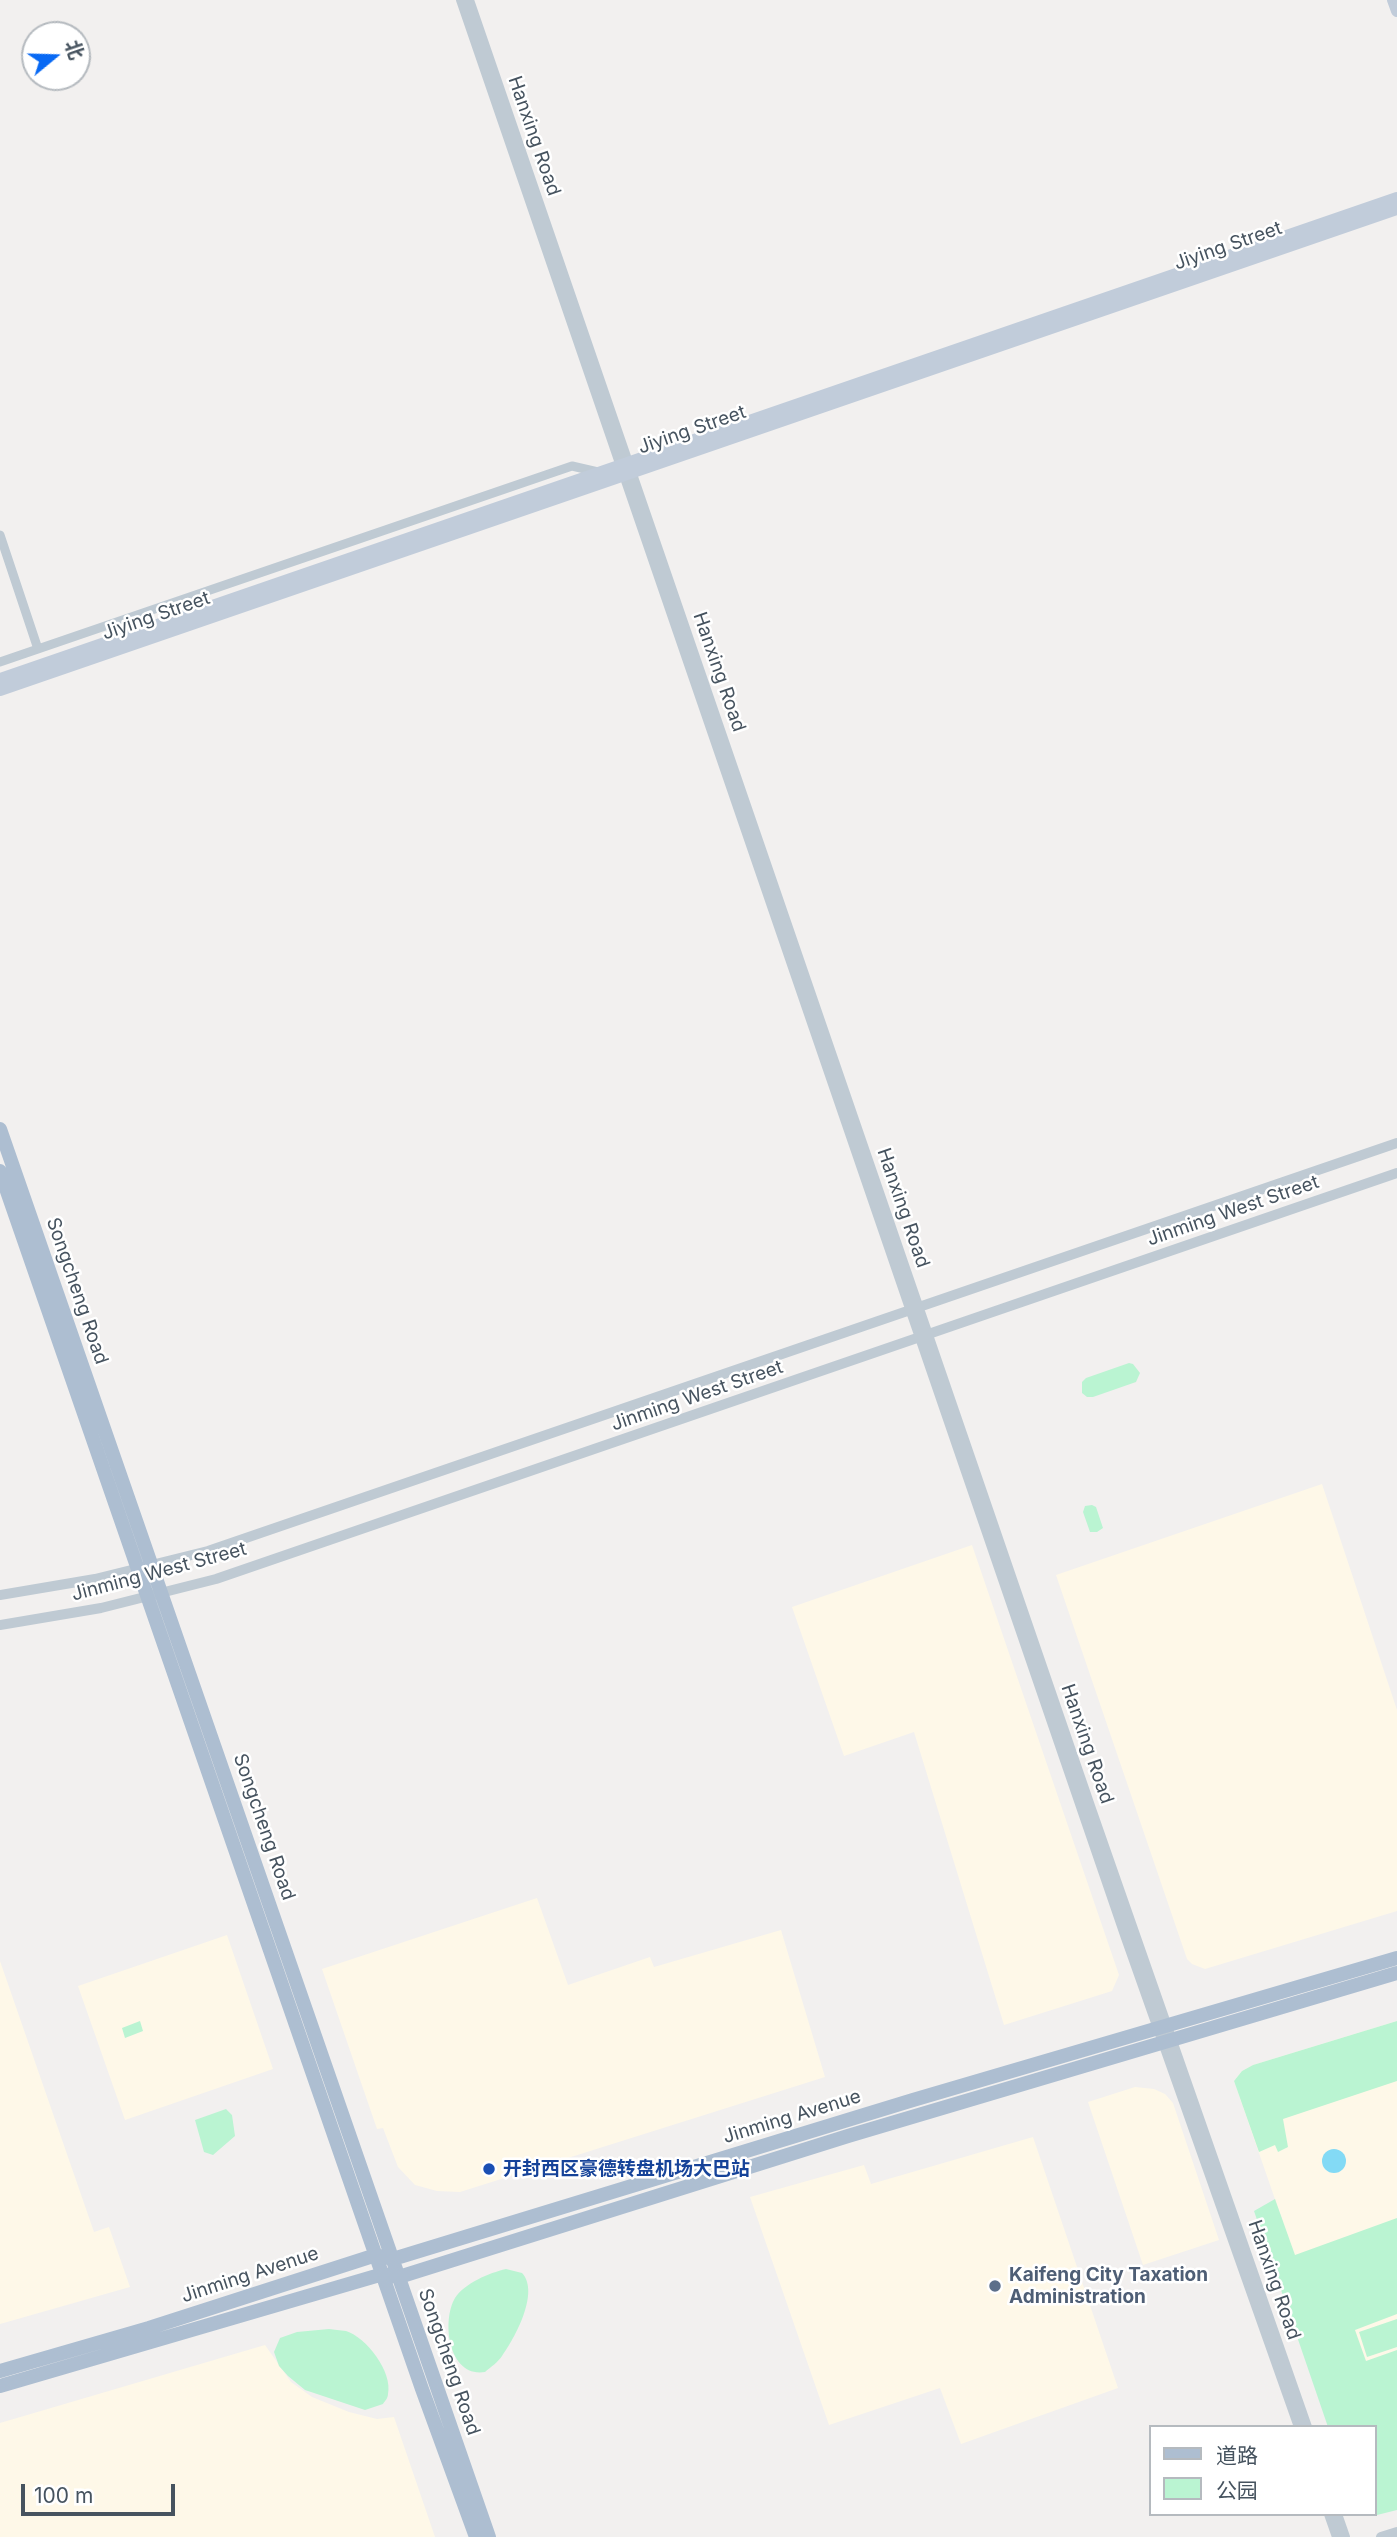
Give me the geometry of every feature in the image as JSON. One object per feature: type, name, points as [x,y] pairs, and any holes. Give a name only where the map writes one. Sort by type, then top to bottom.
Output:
[{"type":"main road","points":[[1393,0],[1397,11]]},
{"type":"main road","name":"Jiying Street","points":[[0,690],[1397,198]]},
{"type":"main road","name":"Jiying Street","points":[[0,679],[598,472],[626,468],[1397,209]]},
{"type":"main road","name":"Songcheng Road","points":[[0,1129],[145,1566],[148,1596],[476,2537]]},
{"type":"main road","name":"Songcheng Road","points":[[0,1171],[145,1566],[163,1593],[489,2537]]},
{"type":"main road","name":"Jinming Avenue","points":[[0,2386],[383,2274],[399,2277],[848,2136],[1397,1958]]},
{"type":"main road","name":"Jinming Avenue","points":[[393,2259],[1165,2034],[1397,1973]]},
{"type":"main road","points":[[376,2255],[393,2259]]},
{"type":"main road","name":"Jinming Avenue","points":[[0,2371],[149,2328],[376,2255]]},
{"type":"street","name":"Hanxing Road","points":[[461,0],[626,468]]},
{"type":"street","name":"Hanxing Road","points":[[469,0],[626,468],[1297,2425]]},
{"type":"street","points":[[0,662],[572,466],[598,472]]},
{"type":"street","points":[[0,535],[38,649]]},
{"type":"street","name":"Jinming West Street","points":[[0,1595],[95,1579],[208,1551],[1397,1143]]},
{"type":"street","name":"Jinming West Street","points":[[0,1625],[101,1608],[229,1574],[1397,1173]]},
{"type":"street","name":"Hanxing Road","points":[[1165,2034],[1306,2425]]},
{"type":"street","points":[[1330,2516],[1337,2537]]},
{"type":"street","points":[[1338,2516],[1345,2537]]},
{"type":"street","points":[[1381,2537],[1397,2532]]},
{"type":"shaded area","points":[[1322,1484],[1397,1710],[1397,1911],[1205,1969],[1187,1959],[1056,1575]]},
{"type":"shaded area","points":[[972,1545],[1119,1975],[1112,1991],[1004,2025],[914,1732],[844,1756],[792,1607]]},
{"type":"shaded area","points":[[537,1898],[568,1985],[650,1957],[654,1967],[781,1930],[825,2077],[460,2192],[437,2191],[415,2185],[398,2167],[383,2128],[377,2129],[322,1969]]},
{"type":"shaded area","points":[[227,1935],[273,2069],[125,2120],[78,1986]]},
{"type":"shaded area","points":[[0,1961],[94,2232],[109,2227],[130,2287],[0,2324]]},
{"type":"shaded area","points":[[1397,2021],[1397,2507],[1376,2434],[1376,2425],[1353,2425],[1234,2081],[1242,2071],[1253,2065]]},
{"type":"shaded area","points":[[1135,2087],[1154,2089],[1165,2094],[1173,2103],[1219,2240],[1143,2265],[1088,2102]]},
{"type":"shaded area","name":"Kaifeng City Taxation Administration","points":[[1033,2137],[1118,2388],[961,2444],[940,2388],[829,2425],[750,2197],[864,2165],[871,2184]]},
{"type":"shaded area","points":[[265,2345],[291,2382],[312,2397],[349,2412],[377,2419],[394,2417],[435,2537],[0,2537],[0,2423]]},
{"type":"green space","points":[[1129,1363],[1140,1373],[1136,1382],[1093,1397],[1082,1393],[1082,1382],[1086,1378]]},
{"type":"green space","points":[[1085,1506],[1096,1507],[1103,1528],[1097,1532],[1090,1532],[1083,1512]]},
{"type":"green space","points":[[140,2021],[143,2031],[125,2038],[122,2028]]},
{"type":"green space","points":[[1397,2021],[1397,2081],[1283,2119],[1288,2147],[1278,2152],[1275,2145],[1259,2152],[1234,2081],[1242,2071],[1253,2065]]},
{"type":"green space","points":[[226,2109],[232,2115],[235,2136],[213,2155],[204,2152],[195,2120]]},
{"type":"green space","points":[[1275,2199],[1295,2255],[1397,2218],[1397,2314],[1355,2330],[1366,2361],[1397,2350],[1397,2510],[1376,2515],[1376,2425],[1327,2425],[1254,2211]]},
{"type":"green space","points":[[506,2269],[522,2273],[527,2281],[524,2315],[498,2360],[485,2372],[473,2372],[456,2358],[451,2346],[451,2308],[459,2293],[471,2283]]},
{"type":"green space","points":[[1397,2319],[1397,2347],[1367,2357],[1359,2332]]},
{"type":"green space","points":[[329,2329],[354,2335],[376,2356],[388,2385],[388,2397],[383,2404],[365,2410],[305,2390],[279,2366],[274,2352],[280,2338],[297,2332]]},
{"type":"water","points":[[1334,2149],[1345,2156],[1346,2161],[1339,2172],[1334,2173],[1323,2166],[1322,2161],[1329,2150]]},
{"type":"place","name":"开封西区豪德转盘机场大巴站","points":[[489,2169]]},
{"type":"place","name":"Kaifeng City Taxation Administration","points":[[995,2286]]}]
